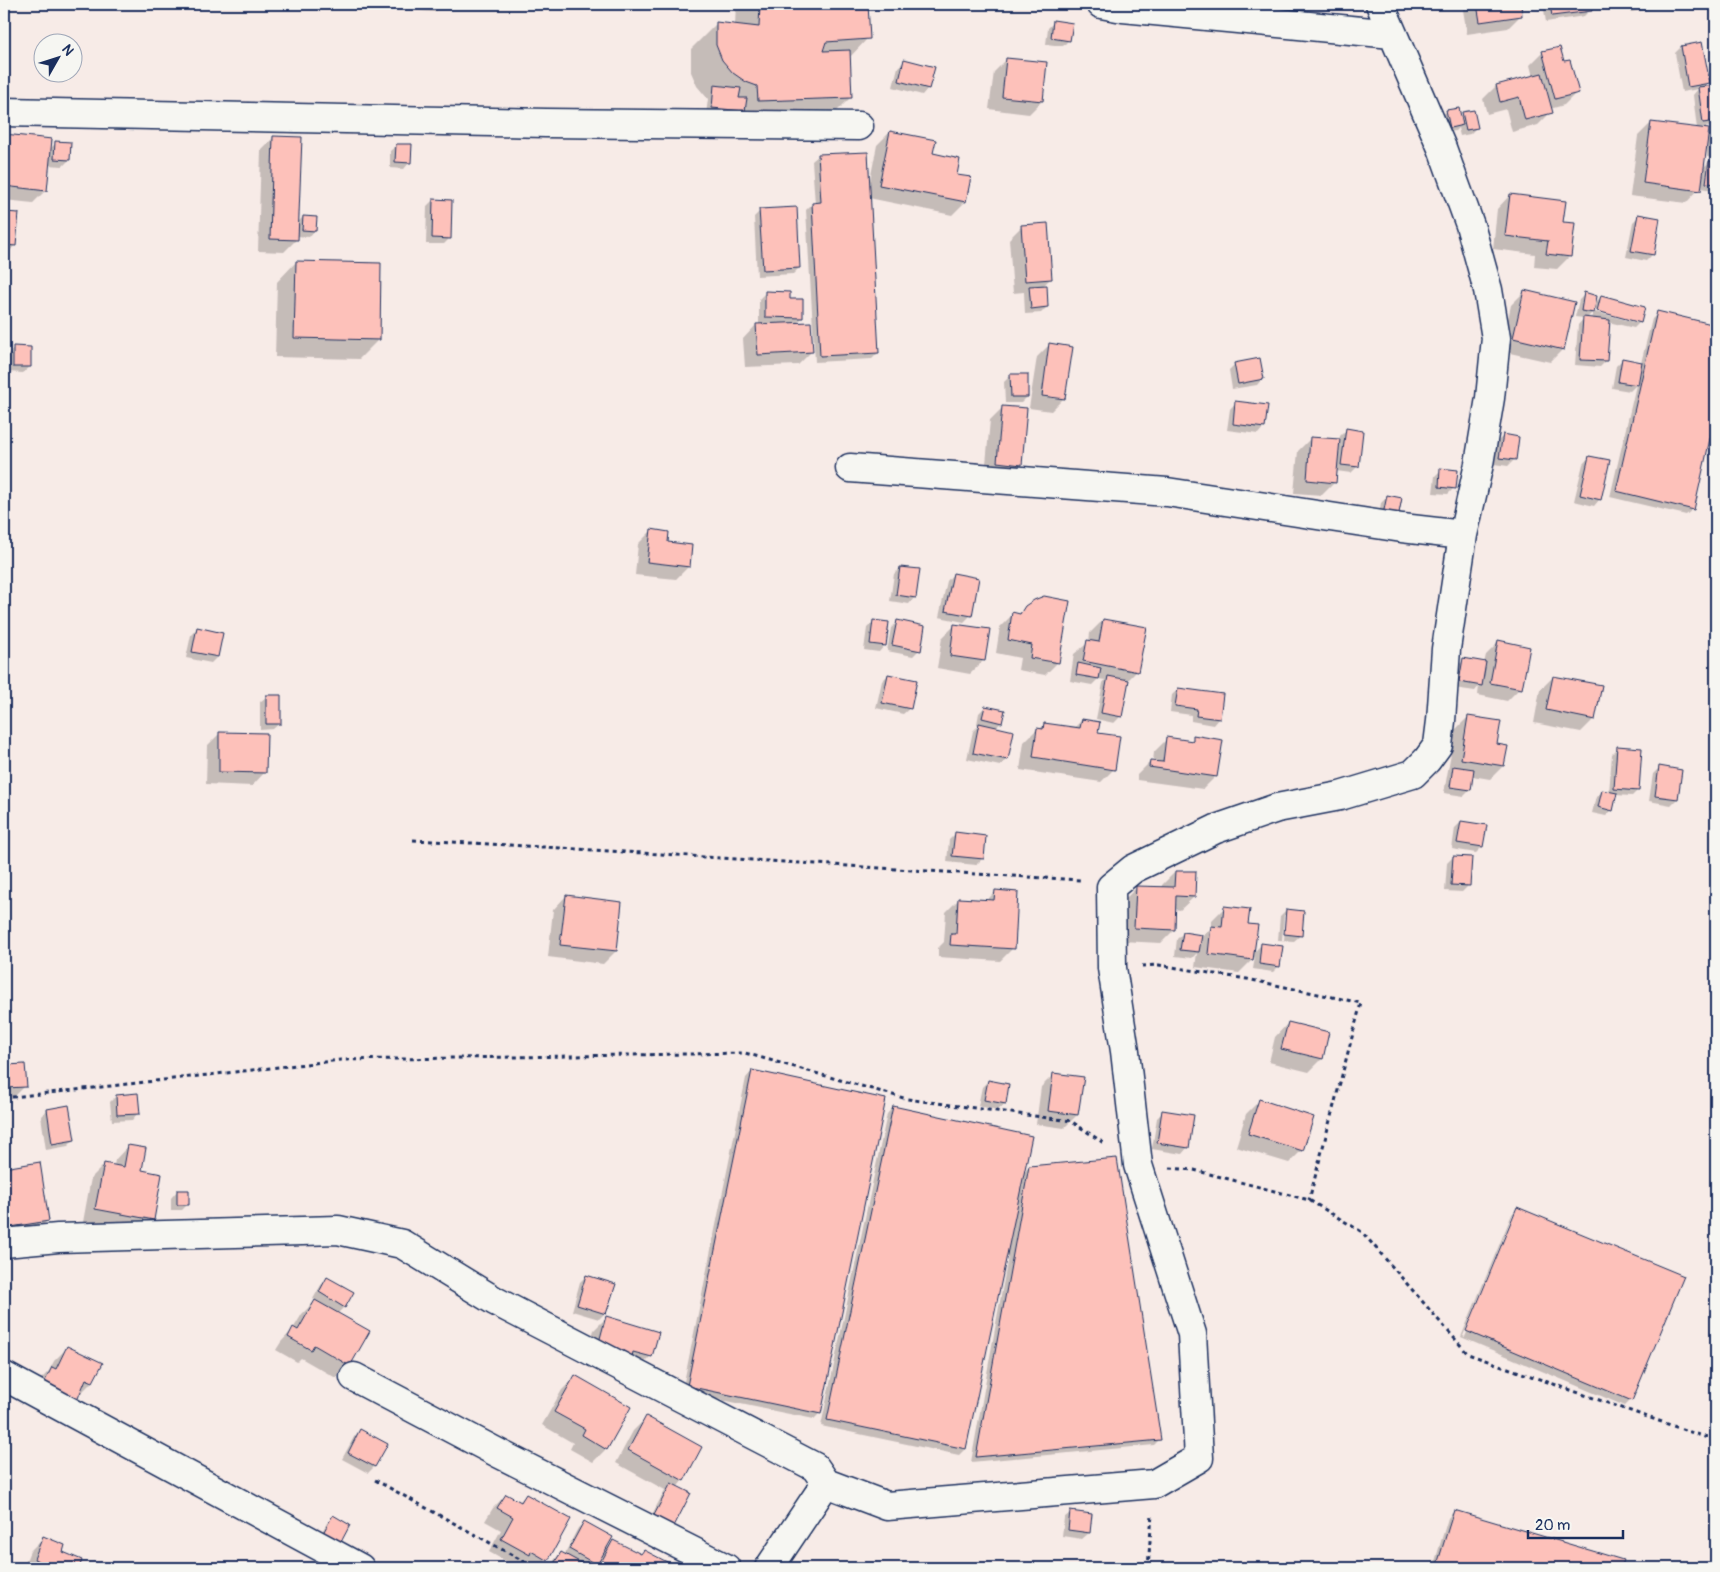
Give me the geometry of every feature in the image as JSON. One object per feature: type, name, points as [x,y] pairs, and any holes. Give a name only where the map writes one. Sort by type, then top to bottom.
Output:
[{"type":"street","points":[[1101,4],[1132,9],[1392,34]]},
{"type":"street","points":[[4,1243],[58,1238],[338,1230],[402,1244],[495,1301],[815,1467],[826,1483],[887,1506],[1154,1484],[1199,1458],[1192,1334],[1138,1165],[1125,1051],[1112,968],[1111,887],[1133,869],[1216,829],[1277,808],[1340,796],[1413,774],[1438,745],[1446,649],[1462,535],[1479,464],[1490,398],[1496,338],[1488,290],[1470,225],[1442,148],[1380,4]]},
{"type":"street","points":[[4,112],[546,123],[859,126]]},
{"type":"street","points":[[850,468],[1167,492],[1402,528],[1462,535]]},
{"type":"street","points":[[4,1376],[360,1568]]},
{"type":"street","points":[[354,1377],[500,1454],[726,1568]]},
{"type":"street","points":[[769,1568],[826,1483]]},
{"type":"path","points":[[413,840],[1094,880],[1111,887]]},
{"type":"path","points":[[1112,968],[1159,965],[1247,979],[1361,1003],[1309,1200]]},
{"type":"path","points":[[4,1098],[340,1060],[745,1053],[907,1098],[1071,1121],[1138,1165],[1194,1170],[1309,1200],[1362,1232],[1468,1354],[1716,1441]]},
{"type":"path","points":[[375,1480],[536,1568]]},
{"type":"path","points":[[1148,1568],[1154,1484]]},
{"type":"building","points":[[760,4],[868,4],[870,39],[826,42],[823,51],[850,50],[852,98],[758,101],[757,86],[746,82],[733,73],[722,60],[716,45],[716,22],[759,27]]},
{"type":"building","points":[[1477,4],[1521,4],[1522,16],[1480,22]]},
{"type":"building","points":[[1550,4],[1591,4],[1592,11],[1552,16]]},
{"type":"building","points":[[1053,20],[1073,23],[1070,41],[1051,38]]},
{"type":"building","points":[[1702,42],[1710,83],[1688,87],[1681,46]]},
{"type":"building","points":[[1560,47],[1564,61],[1570,60],[1579,93],[1555,99],[1542,51]]},
{"type":"building","points":[[1006,58],[1047,62],[1043,101],[1002,97]]},
{"type":"building","points":[[904,59],[935,67],[929,89],[899,81]]},
{"type":"building","points":[[1542,73],[1553,113],[1525,120],[1519,97],[1500,102],[1496,85]]},
{"type":"building","points":[[714,85],[741,88],[739,98],[747,98],[745,111],[712,108]]},
{"type":"building","points":[[1716,85],[1716,121],[1703,123],[1698,87]]},
{"type":"building","points":[[1459,108],[1463,125],[1450,128],[1446,110]]},
{"type":"building","points":[[1474,110],[1478,128],[1466,130],[1462,112]]},
{"type":"building","points":[[1651,122],[1709,129],[1701,191],[1643,183]]},
{"type":"building","points":[[1713,129],[1716,129],[1716,152],[1712,151]]},
{"type":"building","points":[[890,131],[936,140],[933,153],[960,159],[957,175],[971,177],[966,202],[879,185]]},
{"type":"building","points":[[4,134],[52,139],[47,191],[4,186]]},
{"type":"building","points":[[273,136],[302,137],[298,240],[270,239]]},
{"type":"building","points":[[55,141],[71,142],[70,160],[54,159]]},
{"type":"building","points":[[396,144],[412,144],[411,163],[395,162]]},
{"type":"building","points":[[868,152],[879,353],[820,356],[812,203],[821,202],[818,154]]},
{"type":"building","points":[[1709,161],[1716,162],[1716,184],[1706,183]]},
{"type":"building","points":[[1510,194],[1566,201],[1563,222],[1575,223],[1571,257],[1546,254],[1548,241],[1505,236]]},
{"type":"building","points":[[433,199],[452,200],[451,239],[432,238]]},
{"type":"building","points":[[797,207],[800,268],[763,270],[759,209]]},
{"type":"building","points":[[4,212],[19,213],[16,246],[4,245]]},
{"type":"building","points":[[1638,214],[1660,218],[1654,255],[1631,251]]},
{"type":"building","points":[[303,216],[317,217],[316,231],[302,230]]},
{"type":"building","points":[[1048,223],[1052,279],[1025,281],[1021,225]]},
{"type":"building","points":[[296,261],[381,263],[380,340],[294,338]]},
{"type":"building","points":[[1047,285],[1048,307],[1031,309],[1029,286]]},
{"type":"building","points":[[1524,290],[1575,302],[1564,350],[1513,338]]},
{"type":"building","points":[[765,291],[790,292],[790,299],[803,299],[803,318],[765,317]]},
{"type":"building","points":[[1584,292],[1597,296],[1594,313],[1581,311]]},
{"type":"building","points":[[1601,295],[1645,307],[1641,323],[1597,311]]},
{"type":"building","points":[[1657,311],[1716,325],[1716,412],[1694,510],[1616,491]]},
{"type":"building","points":[[1583,317],[1610,320],[1607,361],[1580,360]]},
{"type":"building","points":[[811,322],[813,352],[758,355],[756,324]]},
{"type":"building","points":[[1049,343],[1073,347],[1065,399],[1042,396]]},
{"type":"building","points":[[13,346],[31,347],[31,367],[13,367]]},
{"type":"building","points":[[1260,358],[1264,379],[1238,384],[1234,363]]},
{"type":"building","points":[[1622,358],[1642,362],[1638,385],[1618,382]]},
{"type":"building","points":[[1010,374],[1028,374],[1028,397],[1011,397]]},
{"type":"building","points":[[1235,401],[1268,405],[1265,428],[1233,424]]},
{"type":"building","points":[[1002,406],[1027,408],[1022,465],[997,462]]},
{"type":"building","points":[[1346,428],[1363,431],[1359,467],[1341,465]]},
{"type":"building","points":[[1503,434],[1519,437],[1516,460],[1499,458]]},
{"type":"building","points":[[1310,437],[1340,439],[1336,483],[1307,480]]},
{"type":"building","points":[[1589,456],[1610,460],[1601,500],[1580,495]]},
{"type":"building","points":[[1440,468],[1458,470],[1456,489],[1439,487]]},
{"type":"building","points":[[1387,495],[1402,498],[1398,518],[1383,515]]},
{"type":"building","points":[[651,529],[669,532],[668,542],[692,545],[690,567],[647,562]]},
{"type":"building","points":[[900,567],[920,569],[916,598],[896,595]]},
{"type":"building","points":[[953,573],[979,578],[972,616],[945,611]]},
{"type":"building","points":[[1044,596],[1070,601],[1059,663],[1030,658],[1032,645],[1008,640],[1012,612],[1020,614],[1025,606]]},
{"type":"building","points":[[1103,619],[1147,627],[1138,672],[1083,661],[1087,640],[1099,642]]},
{"type":"building","points":[[873,620],[889,622],[886,646],[870,644]]},
{"type":"building","points":[[897,620],[925,626],[921,651],[892,645]]},
{"type":"building","points":[[954,624],[990,629],[985,661],[950,656]]},
{"type":"building","points":[[197,627],[223,633],[218,657],[192,652]]},
{"type":"building","points":[[1498,640],[1530,647],[1522,689],[1490,683]]},
{"type":"building","points":[[1463,658],[1486,662],[1482,686],[1459,682]]},
{"type":"building","points":[[1078,663],[1101,668],[1099,679],[1076,675]]},
{"type":"building","points":[[888,674],[917,680],[911,709],[882,703]]},
{"type":"building","points":[[1108,676],[1129,680],[1122,717],[1101,713]]},
{"type":"building","points":[[1553,676],[1602,685],[1595,720],[1546,710]]},
{"type":"building","points":[[1178,688],[1223,694],[1220,719],[1196,716],[1197,709],[1175,706]]},
{"type":"building","points":[[266,695],[281,695],[281,724],[266,724]]},
{"type":"building","points":[[985,706],[1005,710],[1002,723],[982,718]]},
{"type":"building","points":[[1468,716],[1501,721],[1497,744],[1508,746],[1504,766],[1461,759]]},
{"type":"building","points":[[1082,719],[1100,722],[1098,733],[1120,736],[1115,770],[1033,757],[1037,728],[1043,729],[1044,723],[1080,728]]},
{"type":"building","points":[[979,723],[1014,731],[1008,760],[973,753]]},
{"type":"building","points":[[219,732],[267,733],[266,773],[219,772]]},
{"type":"building","points":[[1193,735],[1223,740],[1217,777],[1149,767],[1150,761],[1163,762],[1166,737],[1193,741]]},
{"type":"building","points":[[1617,746],[1642,748],[1639,791],[1614,789]]},
{"type":"building","points":[[1453,766],[1474,769],[1471,790],[1450,787]]},
{"type":"building","points":[[1659,766],[1682,770],[1678,799],[1655,796]]},
{"type":"building","points":[[1602,790],[1617,793],[1613,811],[1598,807]]},
{"type":"building","points":[[1461,821],[1487,825],[1483,847],[1457,843]]},
{"type":"building","points":[[955,832],[986,836],[984,859],[952,856]]},
{"type":"building","points":[[1453,856],[1472,857],[1470,886],[1451,885]]},
{"type":"building","points":[[1175,871],[1196,871],[1195,897],[1176,896],[1175,930],[1134,928],[1136,886],[1174,887]]},
{"type":"building","points":[[995,890],[1018,892],[1015,949],[950,945],[951,934],[956,934],[958,898],[994,900]]},
{"type":"building","points":[[566,895],[622,902],[617,951],[560,945]]},
{"type":"building","points":[[1224,906],[1250,909],[1248,924],[1258,925],[1253,960],[1208,954],[1211,926],[1222,927]]},
{"type":"building","points":[[1286,909],[1304,911],[1302,936],[1284,934]]},
{"type":"building","points":[[1183,932],[1202,935],[1199,952],[1180,950]]},
{"type":"building","points":[[1261,943],[1283,946],[1280,967],[1259,964]]},
{"type":"building","points":[[1288,1022],[1329,1032],[1323,1059],[1281,1049]]},
{"type":"building","points":[[4,1047],[6,1065],[25,1064],[27,1087],[4,1088]]},
{"type":"building","points":[[752,1070],[886,1099],[821,1414],[687,1386]]},
{"type":"building","points":[[1053,1073],[1084,1077],[1078,1115],[1048,1111]]},
{"type":"building","points":[[988,1080],[1009,1084],[1006,1104],[984,1100]]},
{"type":"building","points":[[138,1093],[140,1114],[117,1115],[116,1095]]},
{"type":"building","points":[[1259,1099],[1314,1117],[1303,1151],[1248,1134]]},
{"type":"building","points":[[69,1105],[75,1140],[52,1144],[47,1109]]},
{"type":"building","points":[[893,1106],[1032,1136],[966,1449],[827,1420]]},
{"type":"building","points":[[1162,1110],[1194,1115],[1189,1148],[1157,1143]]},
{"type":"building","points":[[128,1145],[146,1148],[142,1170],[162,1174],[154,1220],[95,1209],[104,1163],[124,1167]]},
{"type":"building","points":[[1117,1158],[1161,1440],[976,1457],[1029,1166]]},
{"type":"building","points":[[40,1162],[49,1221],[4,1228],[4,1168]]},
{"type":"building","points":[[177,1190],[189,1190],[189,1205],[177,1205]]},
{"type":"building","points":[[1517,1207],[1684,1276],[1632,1401],[1466,1331]]},
{"type":"building","points":[[586,1275],[616,1284],[606,1314],[577,1305]]},
{"type":"building","points":[[327,1277],[354,1292],[345,1308],[319,1292]]},
{"type":"building","points":[[315,1300],[370,1331],[350,1366],[314,1345],[311,1350],[288,1337],[293,1327],[298,1330]]},
{"type":"building","points":[[606,1316],[659,1332],[652,1357],[633,1352],[632,1357],[598,1346]]},
{"type":"building","points":[[67,1346],[103,1363],[93,1382],[86,1379],[76,1403],[42,1387],[52,1367],[56,1369]]},
{"type":"building","points":[[575,1375],[631,1407],[607,1450],[582,1435],[585,1429],[554,1412]]},
{"type":"building","points":[[646,1416],[702,1447],[684,1481],[628,1450]]},
{"type":"building","points":[[360,1429],[388,1444],[375,1467],[348,1453]]},
{"type":"building","points":[[671,1483],[691,1493],[672,1530],[652,1519]]},
{"type":"building","points":[[506,1494],[521,1502],[526,1494],[571,1519],[548,1561],[531,1551],[530,1555],[501,1539],[513,1517],[497,1508]]},
{"type":"building","points":[[1454,1510],[1623,1560],[1620,1568],[1436,1568]]},
{"type":"building","points":[[1070,1511],[1092,1514],[1090,1533],[1068,1530]]},
{"type":"building","points":[[333,1515],[350,1525],[341,1542],[323,1533]]},
{"type":"building","points":[[584,1521],[613,1537],[597,1565],[569,1549]]},
{"type":"building","points":[[43,1536],[65,1545],[63,1552],[82,1560],[79,1568],[44,1568],[46,1564],[34,1559]]},
{"type":"building","points":[[613,1540],[641,1554],[644,1550],[669,1563],[666,1568],[598,1568]]},
{"type":"building","points":[[561,1552],[585,1565],[584,1568],[552,1567]]}]
